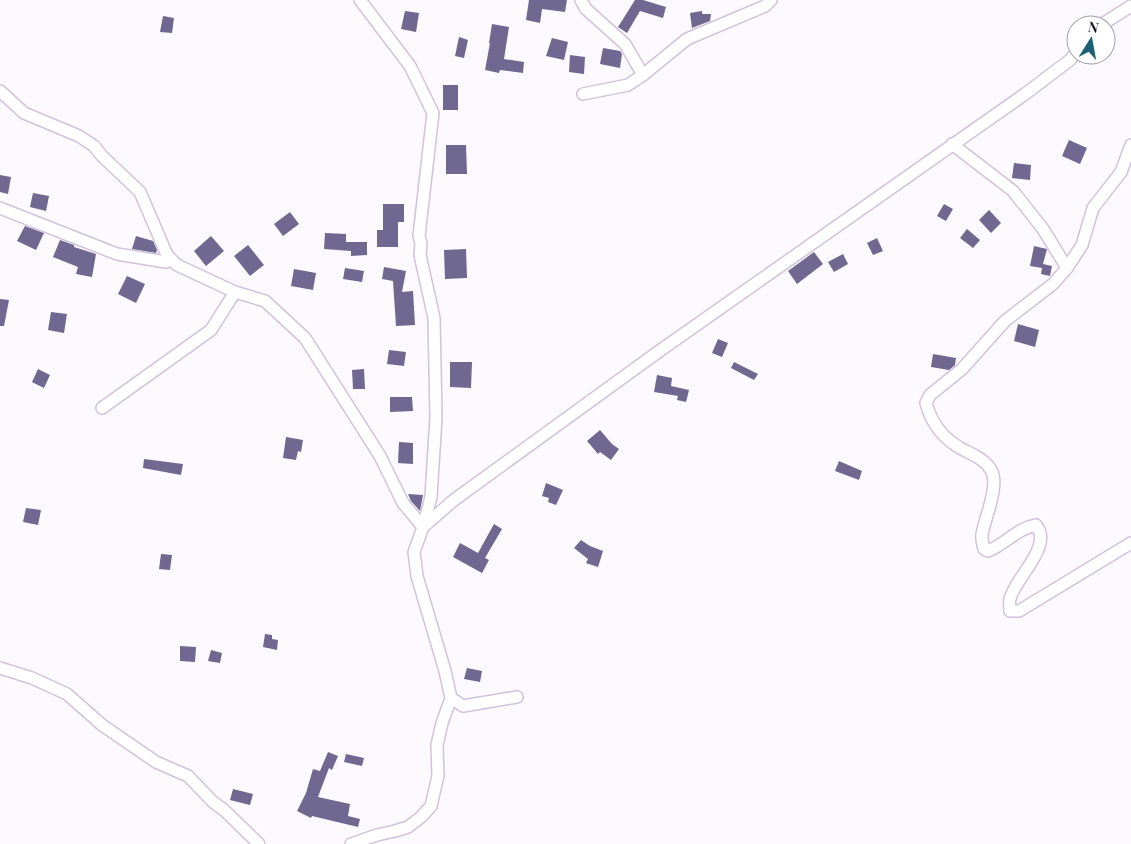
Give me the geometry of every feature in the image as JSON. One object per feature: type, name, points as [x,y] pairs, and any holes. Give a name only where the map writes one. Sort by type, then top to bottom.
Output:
[{"type":"street","points":[[351,844],[377,834],[408,827],[431,806],[438,776],[437,745],[442,723],[452,698],[446,671],[417,576],[414,552],[431,498],[436,417],[434,318],[420,255],[421,243],[419,236],[432,114],[410,66],[360,0]]},
{"type":"street","points":[[581,0],[586,9],[625,44],[642,75]]},
{"type":"street","points":[[583,94],[628,85],[687,39],[765,6],[771,0]]},
{"type":"street","points":[[1116,16],[1131,6]]},
{"type":"street","points":[[423,528],[454,500],[658,352],[1025,94],[1066,63]]},
{"type":"street","points":[[0,91],[24,113],[79,136],[94,146],[140,192],[167,255],[177,265],[236,292],[266,301],[305,338],[380,456],[403,503],[423,528]]},
{"type":"street","points":[[952,144],[1013,191],[1043,229],[1067,268]]},
{"type":"street","points":[[1131,145],[1121,172],[1092,208],[1082,245],[1067,268],[1053,284],[1005,321],[962,369],[930,394],[926,403],[929,416],[940,431],[958,447],[978,456],[992,470],[994,487],[982,536],[984,549],[988,551],[998,547],[1026,527],[1036,526],[1039,529],[1041,537],[1037,552],[1010,598],[1010,610],[1019,611],[1131,543]]},
{"type":"street","points":[[0,208],[117,254],[166,262],[167,255]]},
{"type":"street","points":[[102,408],[211,330],[236,292]]},
{"type":"street","points":[[0,668],[32,678],[67,694],[102,725],[148,757],[188,776],[259,844]]},
{"type":"street","points":[[452,698],[463,706],[517,697]]},
{"type":"building","points":[[529,0],[567,0],[565,12],[542,9],[540,23],[526,20]]},
{"type":"building","points":[[635,0],[643,0],[666,7],[663,18],[640,11],[627,33],[618,27]]},
{"type":"building","points":[[405,11],[419,13],[416,32],[401,29]]},
{"type":"building","points":[[702,11],[702,14],[711,14],[710,21],[692,28],[690,13]]},
{"type":"building","points":[[163,16],[174,18],[172,33],[160,32]]},
{"type":"building","points":[[492,24],[509,27],[504,59],[524,62],[523,73],[500,70],[499,73],[485,70]]},
{"type":"building","points":[[459,37],[468,40],[464,58],[455,56]]},
{"type":"building","points":[[552,38],[568,42],[564,60],[546,56]]},
{"type":"building","points":[[603,48],[620,51],[622,54],[620,68],[600,64]]},
{"type":"building","points":[[570,55],[585,57],[584,74],[569,72]]},
{"type":"building","points":[[443,85],[458,85],[458,110],[443,110]]},
{"type":"building","points":[[1069,140],[1087,148],[1080,164],[1062,156]]},
{"type":"building","points":[[446,145],[466,145],[467,174],[446,174]]},
{"type":"building","points":[[1014,163],[1031,165],[1030,180],[1012,178]]},
{"type":"building","points":[[0,175],[11,177],[8,194],[0,192]]},
{"type":"building","points":[[33,193],[49,196],[46,211],[30,207]]},
{"type":"building","points":[[383,204],[404,204],[404,222],[398,222],[398,247],[377,247],[377,230],[383,230]]},
{"type":"building","points":[[944,204],[953,209],[946,221],[937,216]]},
{"type":"building","points":[[989,210],[1001,223],[991,233],[979,220]]},
{"type":"building","points":[[290,212],[299,224],[283,236],[274,224]]},
{"type":"building","points":[[25,226],[44,233],[36,250],[17,241]]},
{"type":"building","points":[[967,229],[980,240],[973,248],[960,238]]},
{"type":"building","points":[[325,233],[346,234],[346,242],[367,242],[367,255],[351,256],[351,251],[324,249]]},
{"type":"building","points":[[136,236],[153,241],[157,250],[156,253],[132,249]]},
{"type":"building","points":[[211,236],[224,251],[206,266],[194,251]]},
{"type":"building","points":[[877,238],[883,251],[873,255],[867,243]]},
{"type":"building","points":[[60,240],[96,254],[92,277],[76,274],[78,267],[53,257]]},
{"type":"building","points":[[248,245],[264,265],[250,276],[234,256]]},
{"type":"building","points":[[1034,246],[1047,249],[1043,264],[1052,266],[1050,276],[1041,274],[1042,268],[1030,266]]},
{"type":"building","points":[[466,249],[467,278],[445,279],[444,250]]},
{"type":"building","points":[[814,252],[823,264],[797,284],[788,271]]},
{"type":"building","points":[[843,254],[848,264],[834,272],[828,262]]},
{"type":"building","points":[[384,267],[406,271],[402,292],[413,291],[415,325],[396,326],[393,281],[382,279]]},
{"type":"building","points":[[345,268],[364,271],[362,282],[343,279]]},
{"type":"building","points":[[294,269],[316,273],[313,290],[291,286]]},
{"type":"building","points":[[127,276],[145,284],[136,303],[118,294]]},
{"type":"building","points":[[0,299],[9,300],[4,326],[0,326]]},
{"type":"building","points":[[51,312],[67,314],[64,333],[48,330]]},
{"type":"building","points":[[1018,324],[1039,330],[1035,347],[1014,341]]},
{"type":"building","points":[[718,339],[728,343],[722,357],[712,353]]},
{"type":"building","points":[[389,350],[406,352],[404,366],[387,364]]},
{"type":"building","points":[[933,354],[956,358],[955,365],[949,370],[931,367]]},
{"type":"building","points":[[450,362],[472,362],[471,388],[450,387]]},
{"type":"building","points":[[734,362],[758,374],[754,380],[731,368]]},
{"type":"building","points":[[38,369],[50,375],[44,388],[32,382]]},
{"type":"building","points":[[364,369],[365,389],[353,389],[352,370]]},
{"type":"building","points":[[657,375],[672,378],[671,386],[689,390],[686,402],[677,400],[678,396],[654,392]]},
{"type":"building","points":[[390,397],[412,397],[413,411],[390,412]]},
{"type":"building","points":[[600,430],[619,449],[611,460],[600,452],[598,454],[587,441]]},
{"type":"building","points":[[286,437],[303,440],[301,452],[298,451],[296,460],[283,458]]},
{"type":"building","points":[[399,442],[413,443],[413,464],[398,463]]},
{"type":"building","points":[[144,459],[183,464],[181,475],[143,468]]},
{"type":"building","points":[[839,461],[862,471],[859,480],[835,471]]},
{"type":"building","points":[[546,483],[563,490],[556,505],[548,502],[549,498],[542,496]]},
{"type":"building","points":[[408,494],[423,495],[420,511],[411,501]]},
{"type":"building","points":[[26,508],[41,510],[38,525],[23,522]]},
{"type":"building","points":[[494,524],[502,529],[485,558],[489,560],[482,573],[453,557],[460,543],[478,553]]},
{"type":"building","points":[[581,540],[603,551],[598,567],[586,563],[588,559],[574,548]]},
{"type":"building","points":[[161,554],[172,555],[170,570],[159,569]]},
{"type":"building","points":[[265,634],[272,635],[272,639],[278,640],[277,650],[263,647]]},
{"type":"building","points":[[180,646],[196,647],[195,662],[180,661]]},
{"type":"building","points":[[211,650],[222,653],[220,663],[208,661]]},
{"type":"building","points":[[467,668],[482,671],[480,682],[464,679]]},
{"type":"building","points":[[328,752],[338,756],[332,770],[329,768],[318,797],[350,804],[348,816],[360,819],[358,827],[312,816],[311,818],[297,811],[306,793],[313,769],[320,771]]},
{"type":"building","points":[[346,754],[364,758],[362,766],[344,762]]},
{"type":"building","points":[[233,789],[253,794],[250,805],[230,800]]}]
